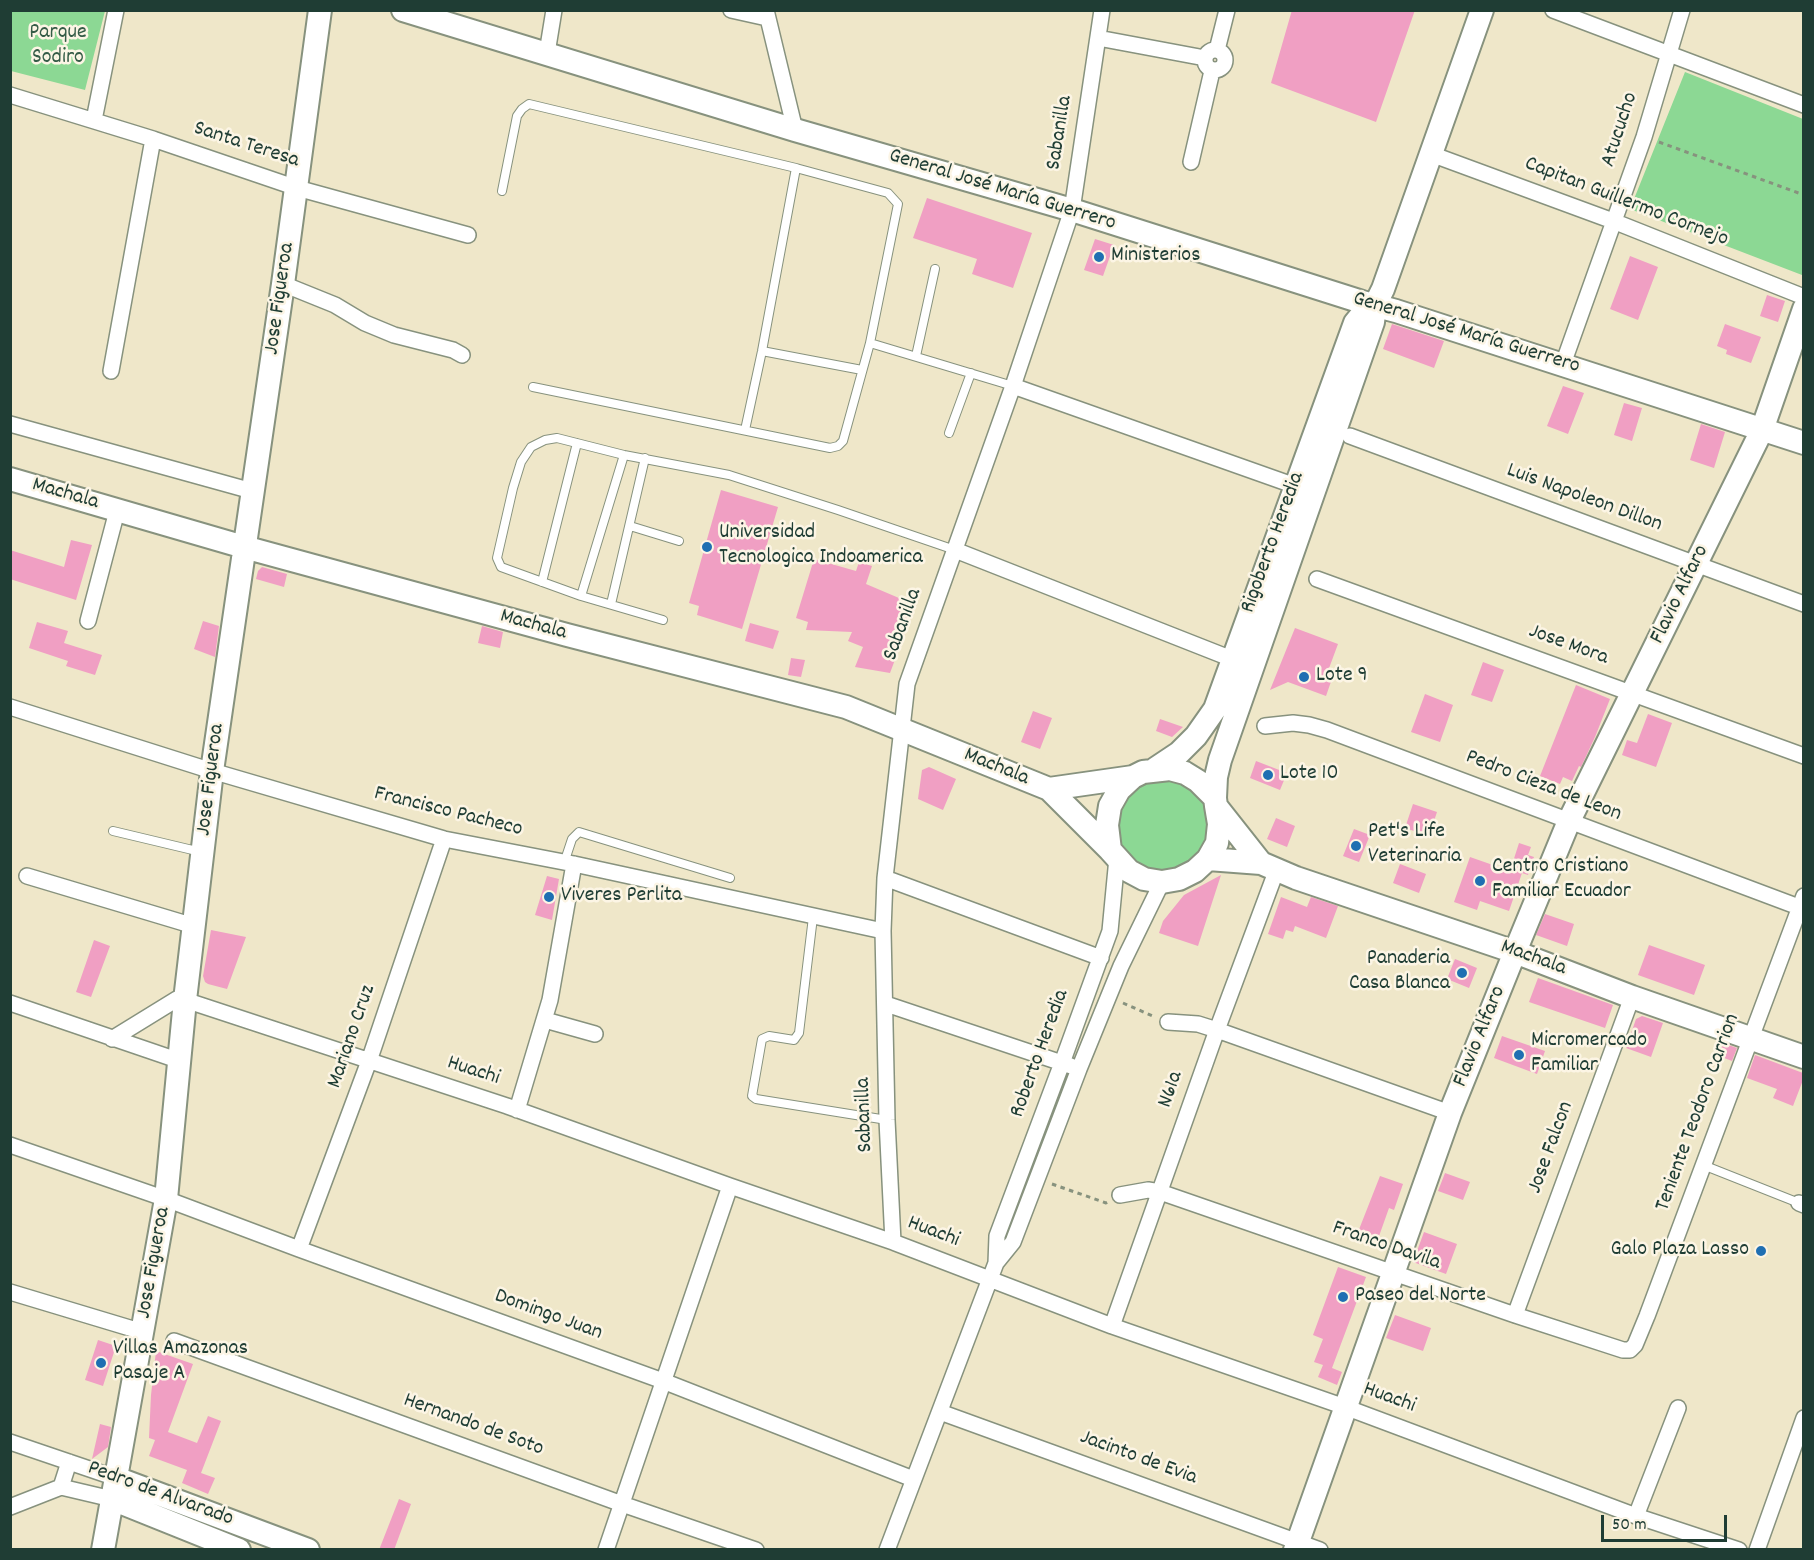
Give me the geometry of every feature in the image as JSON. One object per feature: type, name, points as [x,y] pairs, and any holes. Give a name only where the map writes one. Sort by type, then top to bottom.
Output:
[{"type":"street","points":[[94,120],[116,10]]},
{"type":"street","name":"Jose Figueroa","points":[[103,1550],[166,1199],[185,1000],[212,771],[284,284],[320,10]]},
{"type":"street","name":"General José María Guerrero","points":[[403,10],[795,130],[1072,210],[1563,364],[1803,443]]},
{"type":"street","points":[[547,53],[554,10]]},
{"type":"street","points":[[731,10],[766,14],[795,130]]},
{"type":"street","name":"Sabanilla","points":[[893,1242],[887,1120],[883,931],[885,878],[907,684],[1072,210],[1102,10]]},
{"type":"street","points":[[1191,162],[1211,59],[1227,10]]},
{"type":"street","name":"Rigoberto Heredia","points":[[1114,854],[1107,825],[1110,806],[1119,790],[1133,777],[1155,769],[1179,753],[1215,709],[1232,659],[1373,322],[1376,305],[1482,10]]},
{"type":"street","points":[[1552,10],[1803,105]]},
{"type":"street","name":"Atucucho","points":[[1563,364],[1644,137],[1682,10]]},
{"type":"street","points":[[1098,38],[1211,59]]},
{"type":"street","name":"Santa Teresa","points":[[10,95],[94,120],[297,188],[468,235]]},
{"type":"street","points":[[111,371],[153,140]]},
{"type":"street","name":"Capitan Guillermo Cornejo","points":[[1431,154],[1613,221],[1803,297]]},
{"type":"street","points":[[284,284],[335,305],[365,323],[394,335],[453,350],[462,355]]},
{"type":"street","name":"Flavio Alfaro","points":[[1296,1545],[1450,1113],[1515,952],[1569,821],[1762,430],[1803,309]]},
{"type":"street","points":[[1012,386],[1304,489]]},
{"type":"street","points":[[10,424],[252,491]]},
{"type":"street","name":"Luis Napoleon Dillon","points":[[1350,436],[1803,604]]},
{"type":"street","name":"Machala","points":[[11,480],[244,547],[567,635],[846,707],[1049,789],[1114,854]]},
{"type":"street","name":"Rigoberto Heredia","points":[[1208,859],[1217,843],[1220,824],[1216,802],[1216,777],[1220,760],[1304,489]]},
{"type":"street","points":[[88,621],[117,511]]},
{"type":"street","points":[[955,550],[1232,659]]},
{"type":"street","name":"Jose Mora","points":[[1317,579],[1803,756]]},
{"type":"street","name":"Francisco Pacheco","points":[[10,706],[212,771],[444,839],[569,863],[883,931]]},
{"type":"street","name":"Pedro Cieza de Leon","points":[[1265,726],[1293,723],[1309,725],[1802,904]]},
{"type":"street","name":"Rigoberto Heredia","points":[[1155,769],[1170,769],[1185,773],[1198,781],[1216,802]]},
{"type":"street","name":"Machala","points":[[1049,789],[1133,777]]},
{"type":"street","points":[[1216,802],[1269,866]]},
{"type":"street","name":"Mariano Cruz","points":[[299,1249],[369,1061],[444,839]]},
{"type":"street","points":[[1114,854],[1129,871],[1144,879],[1162,882],[1179,879],[1195,872],[1208,859]]},
{"type":"street","name":"Roberto Heredia","points":[[996,1263],[997,1236],[1110,931],[1114,854]]},
{"type":"street","name":"Machala","points":[[1208,859],[1269,866],[1515,952],[1632,997],[1803,1057]]},
{"type":"street","points":[[517,1110],[545,1020],[569,863]]},
{"type":"street","name":"N61a","points":[[1112,1326],[1217,1030],[1269,866]]},
{"type":"street","points":[[27,876],[194,926]]},
{"type":"street","points":[[885,878],[1101,958]]},
{"type":"street","name":"Roberto Heredia","points":[[887,1550],[996,1263],[1013,1242],[1108,998],[1133,940],[1162,882]]},
{"type":"street","name":"Teniente Teodoro Carrion","points":[[1635,1345],[1802,904]]},
{"type":"street","name":"Jose Falcon","points":[[1515,1315],[1632,997]]},
{"type":"street","points":[[112,1039],[177,999],[185,1000]]},
{"type":"street","name":"Huachi","points":[[185,1000],[517,1110],[893,1242],[1112,1326],[1346,1407],[1636,1516],[1739,1550]]},
{"type":"street","points":[[10,1003],[180,1061]]},
{"type":"street","points":[[886,1004],[1079,1069]]},
{"type":"street","points":[[545,1020],[595,1034]]},
{"type":"street","points":[[1168,1022],[1198,1024],[1217,1030],[1450,1113]]},
{"type":"street","name":"Domingo Juan","points":[[10,1145],[166,1199],[663,1381],[913,1479]]},
{"type":"street","points":[[606,1550],[730,1186]]},
{"type":"street","name":"Franco Davila","points":[[1120,1195],[1148,1190],[1160,1192],[1393,1274],[1623,1350],[1630,1350],[1635,1345]]},
{"type":"street","points":[[10,1292],[142,1332]]},
{"type":"street","name":"Hernando de Soto","points":[[174,1341],[622,1504],[756,1550]]},
{"type":"street","points":[[1636,1516],[1678,1408]]},
{"type":"street","name":"Jacinto de Evia","points":[[940,1412],[1296,1545],[1320,1550]]},
{"type":"street","points":[[1757,1550],[1803,1418]]},
{"type":"street","name":"Pedro de Alvarado","points":[[10,1442],[69,1462],[114,1488],[239,1550]]},
{"type":"street","points":[[10,1507],[61,1487],[69,1462]]},
{"type":"street","name":"Pedro de Alvarado","points":[[61,1487],[114,1488],[308,1550]]},
{"type":"lane","points":[[502,191],[518,116],[529,104],[796,168],[888,194],[898,204],[870,344],[843,441],[838,446],[830,448],[533,387]]},
{"type":"lane","points":[[745,430],[796,168]]},
{"type":"lane","points":[[916,356],[936,269]]},
{"type":"lane","points":[[870,344],[1012,386]]},
{"type":"lane","points":[[762,351],[862,370]]},
{"type":"lane","points":[[948,433],[971,373]]},
{"type":"lane","points":[[663,620],[581,596],[501,567],[496,558],[513,488],[521,462],[531,447],[545,440],[558,438],[624,455],[729,475],[955,550]]},
{"type":"lane","points":[[542,582],[577,443]]},
{"type":"lane","points":[[581,596],[624,455]]},
{"type":"lane","points":[[611,604],[645,458]]},
{"type":"lane","points":[[630,526],[679,541]]},
{"type":"lane","points":[[113,831],[203,853]]},
{"type":"lane","points":[[569,863],[572,839],[579,832],[730,878]]},
{"type":"lane","points":[[813,917],[799,1033],[794,1040],[769,1036],[762,1039],[752,1096],[756,1099],[887,1120]]},
{"type":"lane","points":[[1703,1165],[1801,1204]]},
{"type":"path","points":[[1644,137],[1803,195]]},
{"type":"path","points":[[1108,998],[1168,1022]]},
{"type":"path","points":[[1037,1178],[1106,1203],[1120,1195]]},
{"type":"green space","name":"Parque Sodiro","points":[[10,11],[105,11],[85,90],[11,71]]},
{"type":"green space","points":[[1685,72],[1803,119],[1802,275],[1630,209]]},
{"type":"green space","points":[[1187,780],[1209,804],[1212,837],[1194,864],[1164,875],[1133,865],[1115,837],[1118,805],[1139,781]]},
{"type":"building","points":[[1292,10],[1415,10],[1376,122],[1271,83]]},
{"type":"building","points":[[927,198],[1032,233],[1013,288],[972,274],[977,259],[913,238]]},
{"type":"building","name":"Ministerios","points":[[1095,239],[1114,245],[1103,276],[1084,270]]},
{"type":"building","points":[[1630,256],[1658,267],[1638,320],[1610,309]]},
{"type":"building","points":[[1767,295],[1785,301],[1778,322],[1760,316]]},
{"type":"building","points":[[1392,324],[1444,341],[1434,368],[1383,349]]},
{"type":"building","points":[[1725,324],[1761,337],[1751,363],[1726,354],[1727,350],[1717,346]]},
{"type":"building","points":[[1563,386],[1584,393],[1568,434],[1547,426]]},
{"type":"building","points":[[1624,403],[1642,408],[1632,441],[1614,435]]},
{"type":"building","points":[[1701,424],[1725,432],[1714,468],[1690,460]]},
{"type":"building","points":[[721,490],[778,507],[742,629],[697,615],[699,606],[689,603]]},
{"type":"building","points":[[71,540],[92,545],[76,600],[10,579],[10,550],[64,567]]},
{"type":"building","points":[[814,559],[856,571],[859,562],[872,566],[866,584],[906,601],[902,614],[911,617],[890,673],[855,667],[863,647],[848,641],[852,632],[806,630],[808,622],[796,618]]},
{"type":"building","points":[[262,567],[287,574],[284,587],[256,579]]},
{"type":"building","points":[[203,621],[219,626],[215,657],[194,649]]},
{"type":"building","points":[[37,622],[68,631],[64,643],[102,655],[95,675],[66,666],[68,661],[29,648]]},
{"type":"building","points":[[750,623],[779,631],[773,649],[745,641]]},
{"type":"building","points":[[482,626],[503,632],[500,648],[478,643]]},
{"type":"building","points":[[1295,628],[1338,644],[1328,671],[1334,673],[1326,696],[1288,682],[1270,690]]},
{"type":"building","points":[[791,658],[805,660],[801,677],[788,675]]},
{"type":"building","points":[[1483,662],[1504,670],[1492,702],[1471,695]]},
{"type":"building","points":[[1576,685],[1610,699],[1581,767],[1579,766],[1572,781],[1563,777],[1560,784],[1540,776]]},
{"type":"building","points":[[1425,694],[1453,705],[1440,742],[1411,732]]},
{"type":"building","points":[[1033,711],[1052,718],[1040,749],[1021,742]]},
{"type":"building","points":[[1648,714],[1672,723],[1656,767],[1622,755],[1627,740],[1637,743]]},
{"type":"building","points":[[1160,719],[1183,727],[1172,737],[1156,731]]},
{"type":"building","name":"Lote 10","points":[[1256,761],[1287,773],[1280,790],[1250,778]]},
{"type":"building","points":[[929,767],[956,779],[943,810],[918,799],[922,770]]},
{"type":"building","points":[[1413,804],[1437,812],[1426,835],[1405,828]]},
{"type":"building","points":[[1276,818],[1295,826],[1287,847],[1267,839]]},
{"type":"building","name":"Pet's Life Veterinaria","points":[[1354,829],[1370,835],[1359,862],[1343,856]]},
{"type":"building","name":"Centro Cristiano Familiar Ecuador","points":[[1519,843],[1531,847],[1528,855],[1534,857],[1528,875],[1522,873],[1509,911],[1480,901],[1477,910],[1454,902],[1470,857],[1510,871]]},
{"type":"building","points":[[1400,864],[1426,874],[1419,893],[1393,883]]},
{"type":"building","points":[[1221,875],[1198,946],[1159,933],[1163,921],[1184,895]]},
{"type":"building","name":"Viveres Perlita","points":[[547,876],[559,879],[552,920],[535,915]]},
{"type":"building","points":[[1281,897],[1307,907],[1311,897],[1338,906],[1326,938],[1295,926],[1293,932],[1286,930],[1283,939],[1268,934]]},
{"type":"building","points":[[1545,914],[1574,924],[1567,946],[1536,935]]},
{"type":"building","points":[[211,930],[246,937],[227,989],[208,984],[203,976]]},
{"type":"building","points":[[94,940],[110,946],[91,997],[76,992]]},
{"type":"building","points":[[1649,945],[1705,965],[1694,995],[1638,975]]},
{"type":"building","name":"Panaderia Casa Blanca","points":[[1455,959],[1477,968],[1469,988],[1447,979]]},
{"type":"building","points":[[1538,978],[1613,1005],[1605,1028],[1529,1002]]},
{"type":"building","points":[[1642,1016],[1663,1023],[1651,1057],[1626,1048],[1636,1019]]},
{"type":"building","name":"Micromercado Familiar","points":[[1502,1036],[1545,1051],[1537,1074],[1494,1058]]},
{"type":"building","points":[[1723,1043],[1737,1048],[1732,1061],[1719,1056]]},
{"type":"building","points":[[1755,1055],[1803,1073],[1803,1080],[1793,1106],[1773,1098],[1777,1089],[1747,1078]]},
{"type":"building","points":[[1445,1173],[1470,1182],[1463,1200],[1438,1191]]},
{"type":"building","points":[[1380,1176],[1403,1184],[1394,1210],[1389,1208],[1378,1239],[1358,1232]]},
{"type":"building","points":[[1424,1232],[1457,1244],[1446,1274],[1413,1262]]},
{"type":"building","points":[[1338,1267],[1366,1277],[1332,1368],[1342,1372],[1337,1385],[1318,1377],[1323,1365],[1314,1362],[1323,1339],[1313,1335]]},
{"type":"building","points":[[1395,1315],[1431,1328],[1423,1351],[1386,1338]]},
{"type":"building","name":"Villas Amazonas Pasaje A","points":[[98,1340],[116,1346],[103,1386],[85,1380]]},
{"type":"building","points":[[156,1351],[193,1364],[168,1432],[197,1443],[208,1416],[221,1421],[201,1473],[215,1478],[208,1494],[182,1483],[187,1470],[149,1456],[155,1440],[149,1438]]},
{"type":"building","points":[[100,1424],[111,1427],[108,1447],[92,1459]]},
{"type":"building","points":[[399,1499],[411,1504],[394,1550],[379,1550]]},
{"type":"place","name":"Ministerios","points":[[1099,257]]},
{"type":"place","name":"Universidad Tecnologica Indoamerica","points":[[707,547]]},
{"type":"place","name":"Lote 9","points":[[1304,677]]},
{"type":"place","name":"Lote 10","points":[[1268,775]]},
{"type":"place","name":"Pet's Life Veterinaria","points":[[1356,846]]},
{"type":"place","name":"Centro Cristiano Familiar Ecuador","points":[[1480,881]]},
{"type":"place","name":"Viveres Perlita","points":[[549,897]]},
{"type":"place","name":"Panaderia Casa Blanca","points":[[1462,973]]},
{"type":"place","name":"Micromercado Familiar","points":[[1519,1055]]},
{"type":"place","name":"Galo Plaza Lasso","points":[[1761,1251]]},
{"type":"place","name":"Paseo del Norte","points":[[1343,1297]]},
{"type":"place","name":"Villas Amazonas Pasaje A","points":[[101,1363]]}]
